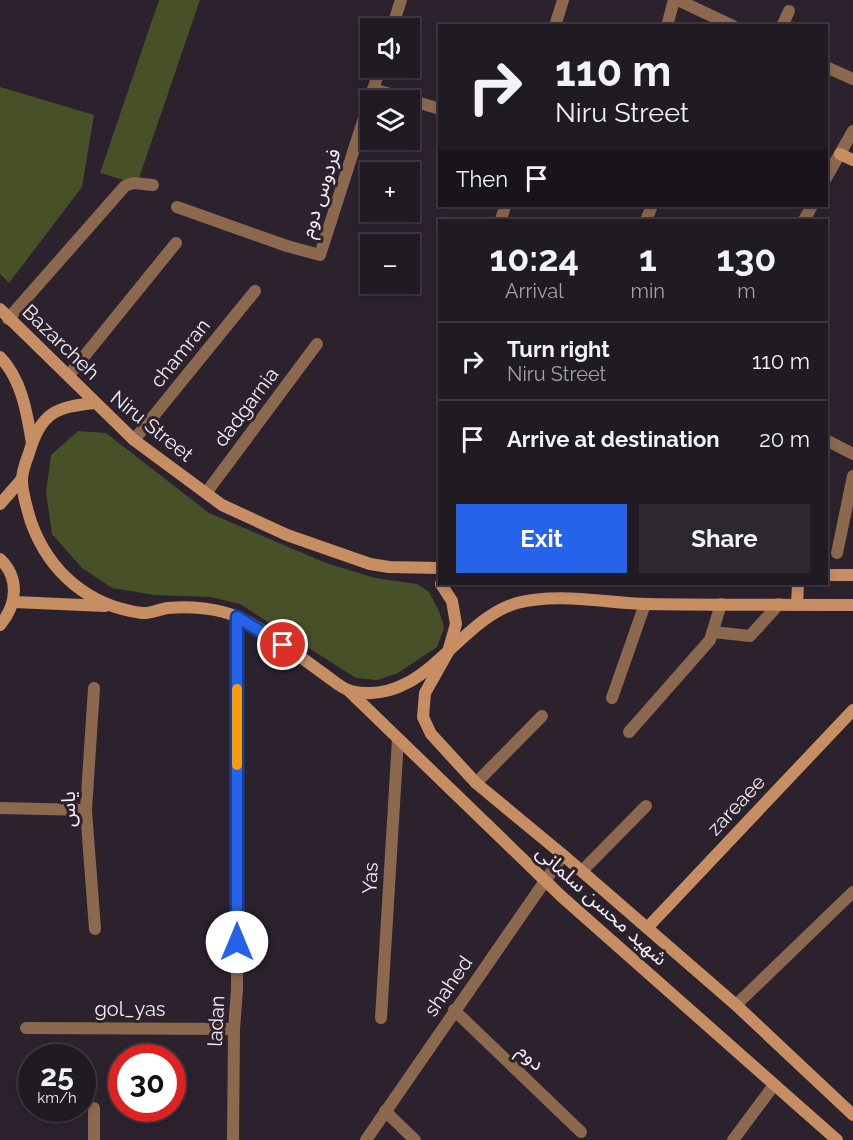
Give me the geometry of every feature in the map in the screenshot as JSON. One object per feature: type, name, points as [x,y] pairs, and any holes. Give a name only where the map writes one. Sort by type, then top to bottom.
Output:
[{"type":"street","points":[[395,18],[401,0]]},
{"type":"street","points":[[556,24],[562,0]]},
{"type":"street","points":[[668,24],[676,0],[729,24]]},
{"type":"street","points":[[784,24],[789,11]]},
{"type":"street","points":[[828,69],[853,79]]},
{"type":"street","name":"فردوس دوم","points":[[373,90],[377,78]]},
{"type":"street","points":[[420,103],[438,108]]},
{"type":"street","name":"فردوس دوم","points":[[177,207],[287,246],[320,255],[360,130]]},
{"type":"street","points":[[828,175],[853,130]]},
{"type":"street","points":[[840,154],[853,160]]},
{"type":"street","points":[[4,314],[125,186],[133,183],[153,185]]},
{"type":"street","points":[[69,375],[176,243]]},
{"type":"street","name":"chamran","points":[[134,440],[255,291]]},
{"type":"street","name":"Bazarcheh","points":[[4,314],[69,375],[95,403]]},
{"type":"street","name":"dadgarnia","points":[[206,493],[317,344]]},
{"type":"street","points":[[1,360],[16,381],[27,409],[32,443]]},
{"type":"street","name":"Niru Street","points":[[349,691],[266,633],[237,617],[202,608],[170,608],[146,613],[112,607],[87,594],[68,580],[51,562],[39,544],[27,508],[22,479],[38,430],[51,414],[69,406],[95,403],[134,440],[222,506],[287,535],[353,558],[388,567],[438,568]]},
{"type":"street","points":[[828,441],[853,454]]},
{"type":"street","points":[[837,553],[853,476]]},
{"type":"street","points":[[0,504],[22,479]]},
{"type":"street","points":[[0,559],[11,573],[15,587],[14,602],[0,625]]},
{"type":"street","points":[[425,568],[438,580]]},
{"type":"street","points":[[828,575],[853,575]]},
{"type":"street","points":[[442,585],[452,601],[456,624],[448,652]]},
{"type":"street","points":[[797,605],[798,585]]},
{"type":"street","points":[[349,691],[375,692],[399,688],[428,669],[490,616],[515,604],[537,599],[645,604],[853,605]]},
{"type":"street","points":[[14,602],[112,607]]},
{"type":"street","points":[[612,698],[645,604]]},
{"type":"street","points":[[630,732],[710,640],[721,604]]},
{"type":"street","points":[[713,632],[750,636],[779,604]]},
{"type":"street","name":"ladan","points":[[233,1140],[234,1029],[237,989],[237,617]]},
{"type":"street","name":"شهید محسن سلمانی","points":[[448,652],[425,693],[423,717],[431,734],[476,783],[648,927],[736,1005],[853,1115]]},
{"type":"street","name":"یاس","points":[[94,688],[86,810],[95,929]]},
{"type":"street","name":"شهید محسن سلمانی","points":[[349,691],[545,881],[837,1140]]},
{"type":"street","name":"zareaee","points":[[648,927],[853,710]]},
{"type":"street","points":[[476,783],[542,716]]},
{"type":"street","name":"Yas","points":[[381,1018],[398,739]]},
{"type":"street","points":[[582,871],[646,806]]},
{"type":"street","points":[[0,808],[86,810]]},
{"type":"street","name":"shahed","points":[[366,1140],[563,855]]},
{"type":"street","points":[[736,1005],[853,892]]},
{"type":"street","name":"دوم","points":[[454,1010],[582,1132]]},
{"type":"street","name":"gol_yas","points":[[26,1028],[234,1029]]},
{"type":"street","points":[[733,1140],[774,1085]]},
{"type":"street","points":[[385,1111],[415,1140]]},
{"type":"street","points":[[94,1122],[94,1140]]},
{"type":"green space","points":[[159,0],[200,0],[137,184],[100,173]]},
{"type":"green space","points":[[0,87],[94,115],[82,187],[9,283],[0,274]]},
{"type":"green space","points":[[78,431],[106,433],[209,513],[326,563],[375,578],[417,584],[429,592],[439,611],[444,628],[437,647],[398,673],[377,680],[356,678],[240,604],[210,597],[154,595],[112,588],[82,568],[52,534],[46,492],[51,455]]},
{"type":"slow traffic","points":[[237,689],[237,765]]},
{"type":"route","points":[[237,942],[237,617],[283,645]]}]
